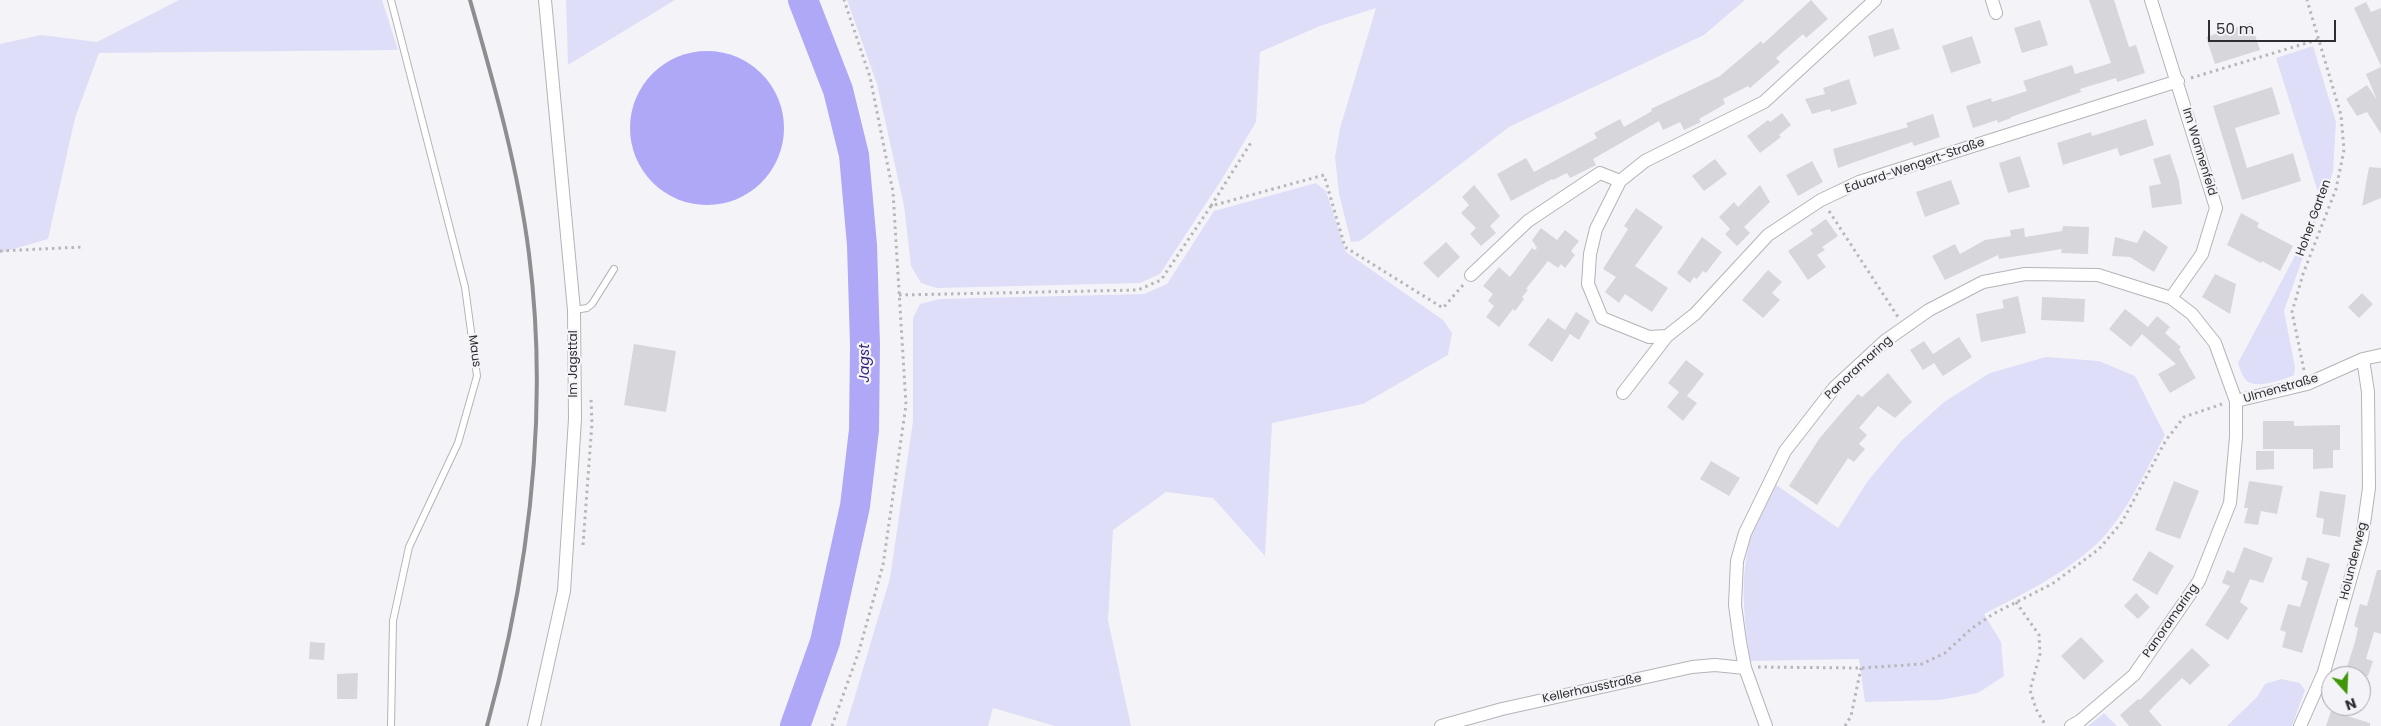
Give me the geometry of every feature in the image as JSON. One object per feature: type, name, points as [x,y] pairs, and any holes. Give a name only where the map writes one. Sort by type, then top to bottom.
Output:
[{"type":"street","name":"Im Jagsttal","points":[[534,726],[564,591],[575,419],[574,310],[545,0]]},
{"type":"street","points":[[1667,336],[1648,337],[1602,318],[1588,284],[1590,254],[1596,229],[1620,182],[1645,160],[1764,102],[1875,0]]},
{"type":"street","points":[[1992,0],[1996,13]]},
{"type":"street","name":"Im Wannenfeld","points":[[2151,0],[2178,81],[2216,208],[2202,254],[2171,298]]},
{"type":"street","name":"Eduard-Wengert-Straße","points":[[1623,393],[1667,336],[1695,314],[1768,235],[1821,200],[1859,182],[2178,81]]},
{"type":"street","points":[[1471,274],[1528,221],[1600,173],[1620,182]]},
{"type":"street","name":"Panoramaring","points":[[1766,726],[1745,668],[1735,604],[1737,561],[1745,533],[1785,451],[1834,388],[1885,341],[1929,310],[1982,282],[2025,274],[2098,275],[2171,298],[2192,314],[2215,343],[2236,401],[2236,437],[2230,503],[2199,581],[2134,675],[2080,721],[2071,726]]},
{"type":"street","name":"Ulmenstraße","points":[[2236,401],[2307,384],[2363,359],[2381,355]]},
{"type":"street","name":"Holunderweg","points":[[2300,726],[2324,672],[2362,538],[2369,488],[2368,392],[2363,359]]},
{"type":"street","name":"Kellerhausstraße","points":[[1441,726],[1502,709],[1692,667],[1715,665],[1745,668]]},
{"type":"lane","name":"Maus","points":[[391,0],[465,287],[477,376],[458,443],[409,547],[393,621],[391,726]]},
{"type":"lane","points":[[574,310],[587,308],[592,304],[614,269]]},
{"type":"path","points":[[832,726],[859,651],[883,565],[906,405],[893,192],[870,77],[844,0]]},
{"type":"path","name":"Hoher Garten","points":[[2307,0],[2341,115],[2344,150],[2336,188],[2303,274],[2292,312],[2307,384]]},
{"type":"path","points":[[2178,81],[2320,39]]},
{"type":"path","points":[[899,295],[1138,290],[1161,280],[1211,206],[1252,140]]},
{"type":"path","points":[[1211,206],[1324,175],[1345,247],[1443,308],[1471,274]]},
{"type":"path","points":[[1821,200],[1905,327]]},
{"type":"path","points":[[0,251],[83,247]]},
{"type":"path","points":[[1745,668],[1861,668],[1922,664],[1945,653],[1971,629],[1993,614],[2052,584],[2099,549],[2122,522],[2166,440],[2184,417],[2236,401]]},
{"type":"path","points":[[2016,602],[2039,635],[2040,654],[2030,690],[2036,709],[2046,726]]},
{"type":"path","points":[[1845,726],[1851,716],[1861,668]]},
{"type":"shaded area","points":[[179,0],[382,0],[398,50],[99,53],[75,118],[48,239],[0,253],[0,44],[41,35],[97,42]]},
{"type":"shaded area","points":[[566,0],[675,0],[568,65]]},
{"type":"shaded area","points":[[847,0],[1745,0],[1704,35],[1509,127],[1360,241],[1351,242],[1339,194],[1335,157],[1340,128],[1376,8],[1320,26],[1260,52],[1256,122],[1222,179],[1160,274],[1140,283],[937,288],[921,283],[911,266],[904,206],[877,84]]},
{"type":"shaded area","points":[[2313,46],[2336,122],[2333,172],[2322,204],[2276,58]]},
{"type":"shaded area","points":[[707,51],[736,57],[750,64],[761,74],[771,85],[778,99],[784,128],[778,157],[771,171],[761,182],[750,192],[736,199],[707,205],[678,199],[664,192],[653,182],[643,171],[636,157],[630,128],[636,99],[643,85],[653,74],[664,64],[678,57]]},
{"type":"shaded area","points":[[1316,183],[1326,191],[1346,252],[1443,320],[1452,333],[1448,355],[1363,404],[1272,423],[1265,556],[1213,498],[1166,492],[1113,530],[1108,620],[1131,726],[1055,726],[993,708],[988,726],[846,726],[890,578],[913,421],[913,318],[920,304],[939,299],[1144,294],[1167,284],[1214,211]]},
{"type":"shaded area","points":[[2320,209],[2284,311],[2295,367],[2294,375],[2270,383],[2251,383],[2241,373],[2238,363]]},
{"type":"shaded area","points":[[2046,357],[2099,361],[2135,376],[2165,435],[2123,511],[2113,526],[2091,549],[2053,576],[1984,614],[2001,642],[2004,676],[1978,693],[1940,700],[1865,702],[1859,659],[1750,661],[1744,599],[1747,552],[1759,517],[1775,484],[1838,528],[1867,482],[1901,441],[1944,402],[1990,373]]},
{"type":"shaded area","points":[[2281,679],[2300,683],[2305,690],[2292,726],[2227,726],[2257,697],[2265,684]]},
{"type":"shaded area","points":[[2104,713],[2117,726],[2088,726]]},
{"type":"building","points":[[1811,0],[1828,19],[1806,38],[1803,34],[1776,58],[1780,62],[1750,88],[1748,86],[1723,99],[1725,104],[1699,119],[1701,122],[1684,130],[1680,122],[1663,130],[1659,121],[1593,159],[1596,165],[1570,178],[1567,173],[1552,179],[1511,201],[1497,174],[1526,158],[1534,172],[1597,138],[1594,133],[1620,119],[1624,127],[1652,111],[1651,109],[1720,76],[1761,41],[1763,44]]},
{"type":"building","points":[[2089,0],[2114,0],[2129,47],[2136,45],[2145,73],[2117,82],[2116,78],[2080,89],[2081,92],[1998,123],[1997,120],[1973,128],[1966,106],[1991,98],[1992,102],[2027,91],[2023,81],[2072,65],[2075,74],[2111,63]]},
{"type":"building","points":[[2366,2],[2371,12],[2381,8],[2381,66],[2354,8]]},
{"type":"building","points":[[2040,20],[2048,45],[2022,53],[2014,28]]},
{"type":"building","points":[[2251,23],[2260,50],[2215,64],[2206,37]]},
{"type":"building","points":[[1893,28],[1900,49],[1874,57],[1868,36]]},
{"type":"building","points":[[1972,36],[1981,63],[1951,73],[1942,46]]},
{"type":"building","points":[[2381,67],[2381,134],[2367,112],[2357,116],[2346,99],[2367,85],[2377,100],[2366,74]]},
{"type":"building","points":[[1849,79],[1857,104],[1831,112],[1830,109],[1812,114],[1805,99],[1825,94],[1823,88]]},
{"type":"building","points":[[2272,87],[2280,114],[2235,128],[2247,168],[2293,153],[2301,181],[2242,200],[2213,106]]},
{"type":"building","points":[[1782,113],[1791,125],[1779,135],[1781,137],[1760,153],[1747,136],[1768,120],[1770,122]]},
{"type":"building","points":[[1933,114],[1940,137],[1914,146],[1912,142],[1838,168],[1833,149],[1908,127],[1906,123]]},
{"type":"building","points":[[2146,119],[2154,145],[2120,156],[2117,148],[2063,165],[2057,143],[2091,132],[2092,136]]},
{"type":"building","points":[[2170,154],[2179,181],[2182,204],[2152,208],[2149,186],[2161,184],[2153,159]]},
{"type":"building","points":[[2020,156],[2030,187],[2008,193],[1999,163]]},
{"type":"building","points":[[1715,159],[1727,174],[1704,191],[1692,176]]},
{"type":"building","points":[[1812,161],[1823,182],[1798,196],[1786,175]]},
{"type":"building","points":[[2369,167],[2381,168],[2381,198],[2362,206]]},
{"type":"building","points":[[1951,180],[1960,204],[1925,217],[1916,192]]},
{"type":"building","points":[[1474,185],[1500,216],[1490,226],[1496,233],[1481,246],[1470,234],[1476,228],[1461,213],[1469,205],[1462,197]]},
{"type":"building","points":[[1760,185],[1770,202],[1744,227],[1750,233],[1737,246],[1725,234],[1730,229],[1719,217],[1734,202],[1738,207]]},
{"type":"building","points":[[1636,208],[1663,227],[1635,266],[1668,288],[1652,312],[1625,294],[1619,303],[1605,292],[1616,277],[1603,269],[1628,229],[1624,226]]},
{"type":"building","points":[[2241,213],[2259,223],[2257,227],[2293,246],[2280,271],[2227,245]]},
{"type":"building","points":[[1826,219],[1838,236],[1822,247],[1825,250],[1817,255],[1826,267],[1808,280],[1788,251],[1813,234],[1810,230]]},
{"type":"building","points":[[2063,226],[2089,227],[2088,254],[2061,253],[2062,249],[1999,259],[1998,255],[1945,280],[1932,256],[1955,244],[1960,254],[1985,240],[2011,236],[2010,230],[2024,228],[2025,237],[2062,231]]},
{"type":"building","points":[[1541,228],[1557,240],[1565,230],[1579,241],[1571,251],[1575,255],[1565,268],[1561,264],[1558,268],[1548,261],[1526,289],[1528,290],[1522,297],[1524,299],[1515,311],[1513,309],[1499,327],[1486,317],[1494,306],[1488,301],[1493,294],[1483,286],[1499,267],[1510,277],[1532,248],[1535,250],[1537,248],[1532,240]]},
{"type":"building","points":[[2144,230],[2168,247],[2154,272],[2130,257],[2112,256],[2115,237],[2137,243]]},
{"type":"building","points":[[1702,237],[1722,252],[1706,273],[1703,271],[1697,279],[1694,277],[1690,283],[1677,273]]},
{"type":"building","points":[[1446,242],[1460,257],[1438,278],[1423,263]]},
{"type":"building","points":[[1768,270],[1782,282],[1772,293],[1780,300],[1763,318],[1742,300]]},
{"type":"building","points":[[2215,274],[2236,284],[2230,314],[2202,297]]},
{"type":"building","points":[[2362,293],[2373,304],[2359,318],[2348,307]]},
{"type":"building","points":[[2018,296],[2026,333],[1981,342],[1976,314],[2004,308],[2002,300]]},
{"type":"building","points":[[2042,297],[2085,299],[2084,322],[2041,320]]},
{"type":"building","points":[[2125,309],[2148,327],[2131,347],[2109,329]]},
{"type":"building","points":[[1576,312],[1590,321],[1579,340],[1570,334],[1552,362],[1528,345],[1548,318],[1565,330]]},
{"type":"building","points":[[2157,316],[2170,327],[2165,333],[2181,347],[2179,349],[2196,378],[2170,393],[2158,374],[2176,364],[2142,334]]},
{"type":"building","points":[[1959,337],[1972,357],[1943,376],[1934,363],[1923,370],[1910,350],[1924,341],[1933,354]]},
{"type":"building","points":[[634,344],[676,351],[666,412],[624,405]]},
{"type":"building","points":[[1686,360],[1704,374],[1687,396],[1697,403],[1683,421],[1667,407],[1679,392],[1668,383]]},
{"type":"building","points":[[1888,373],[1912,402],[1895,418],[1878,406],[1859,428],[1867,435],[1859,444],[1865,449],[1854,462],[1848,458],[1817,505],[1789,486],[1819,439],[1841,413],[1858,394],[1862,397]]},
{"type":"building","points":[[2263,421],[2294,421],[2294,426],[2340,425],[2340,450],[2333,450],[2333,468],[2313,469],[2313,449],[2263,449]]},
{"type":"building","points":[[2256,451],[2274,451],[2274,469],[2256,470]]},
{"type":"building","points":[[1711,461],[1740,478],[1729,496],[1700,479]]},
{"type":"building","points":[[2174,481],[2199,491],[2180,539],[2155,530]]},
{"type":"building","points":[[2249,481],[2283,486],[2277,514],[2261,511],[2258,525],[2244,523],[2248,508],[2244,508]]},
{"type":"building","points":[[2320,491],[2346,495],[2340,537],[2322,534],[2324,519],[2316,517]]},
{"type":"building","points":[[2244,547],[2273,558],[2263,583],[2250,579],[2240,602],[2248,608],[2228,640],[2205,625],[2230,586],[2222,583],[2227,570],[2234,573]]},
{"type":"building","points":[[2149,551],[2174,566],[2157,595],[2132,580]]},
{"type":"building","points":[[2307,557],[2330,564],[2302,653],[2282,647],[2286,632],[2280,630],[2288,604],[2300,607],[2308,582],[2301,579]]},
{"type":"building","points":[[2377,570],[2381,570],[2381,634],[2374,632],[2366,659],[2373,661],[2371,667],[2347,666],[2358,628],[2354,626],[2360,604],[2367,606]]},
{"type":"building","points":[[2136,593],[2150,607],[2138,619],[2124,606]]},
{"type":"building","points":[[2081,637],[2104,661],[2084,680],[2061,656]]},
{"type":"building","points":[[310,642],[325,643],[324,660],[309,659]]},
{"type":"building","points":[[2192,648],[2210,665],[2190,685],[2182,678],[2149,711],[2162,726],[2129,726],[2120,715],[2138,699],[2140,700]]},
{"type":"building","points":[[358,673],[357,699],[337,699],[337,674]]},
{"type":"building","points":[[2329,716],[2347,716],[2370,723],[2370,726],[2326,726]]},
{"type":"waterway","name":"Jagst","points":[[795,726],[825,642],[855,506],[864,430],[865,345],[862,245],[854,155],[838,90],[803,0]]},
{"type":"railway","points":[[470,0],[488,63],[519,189],[529,254],[535,313],[537,373],[536,432],[524,551],[502,668],[487,726]]}]
